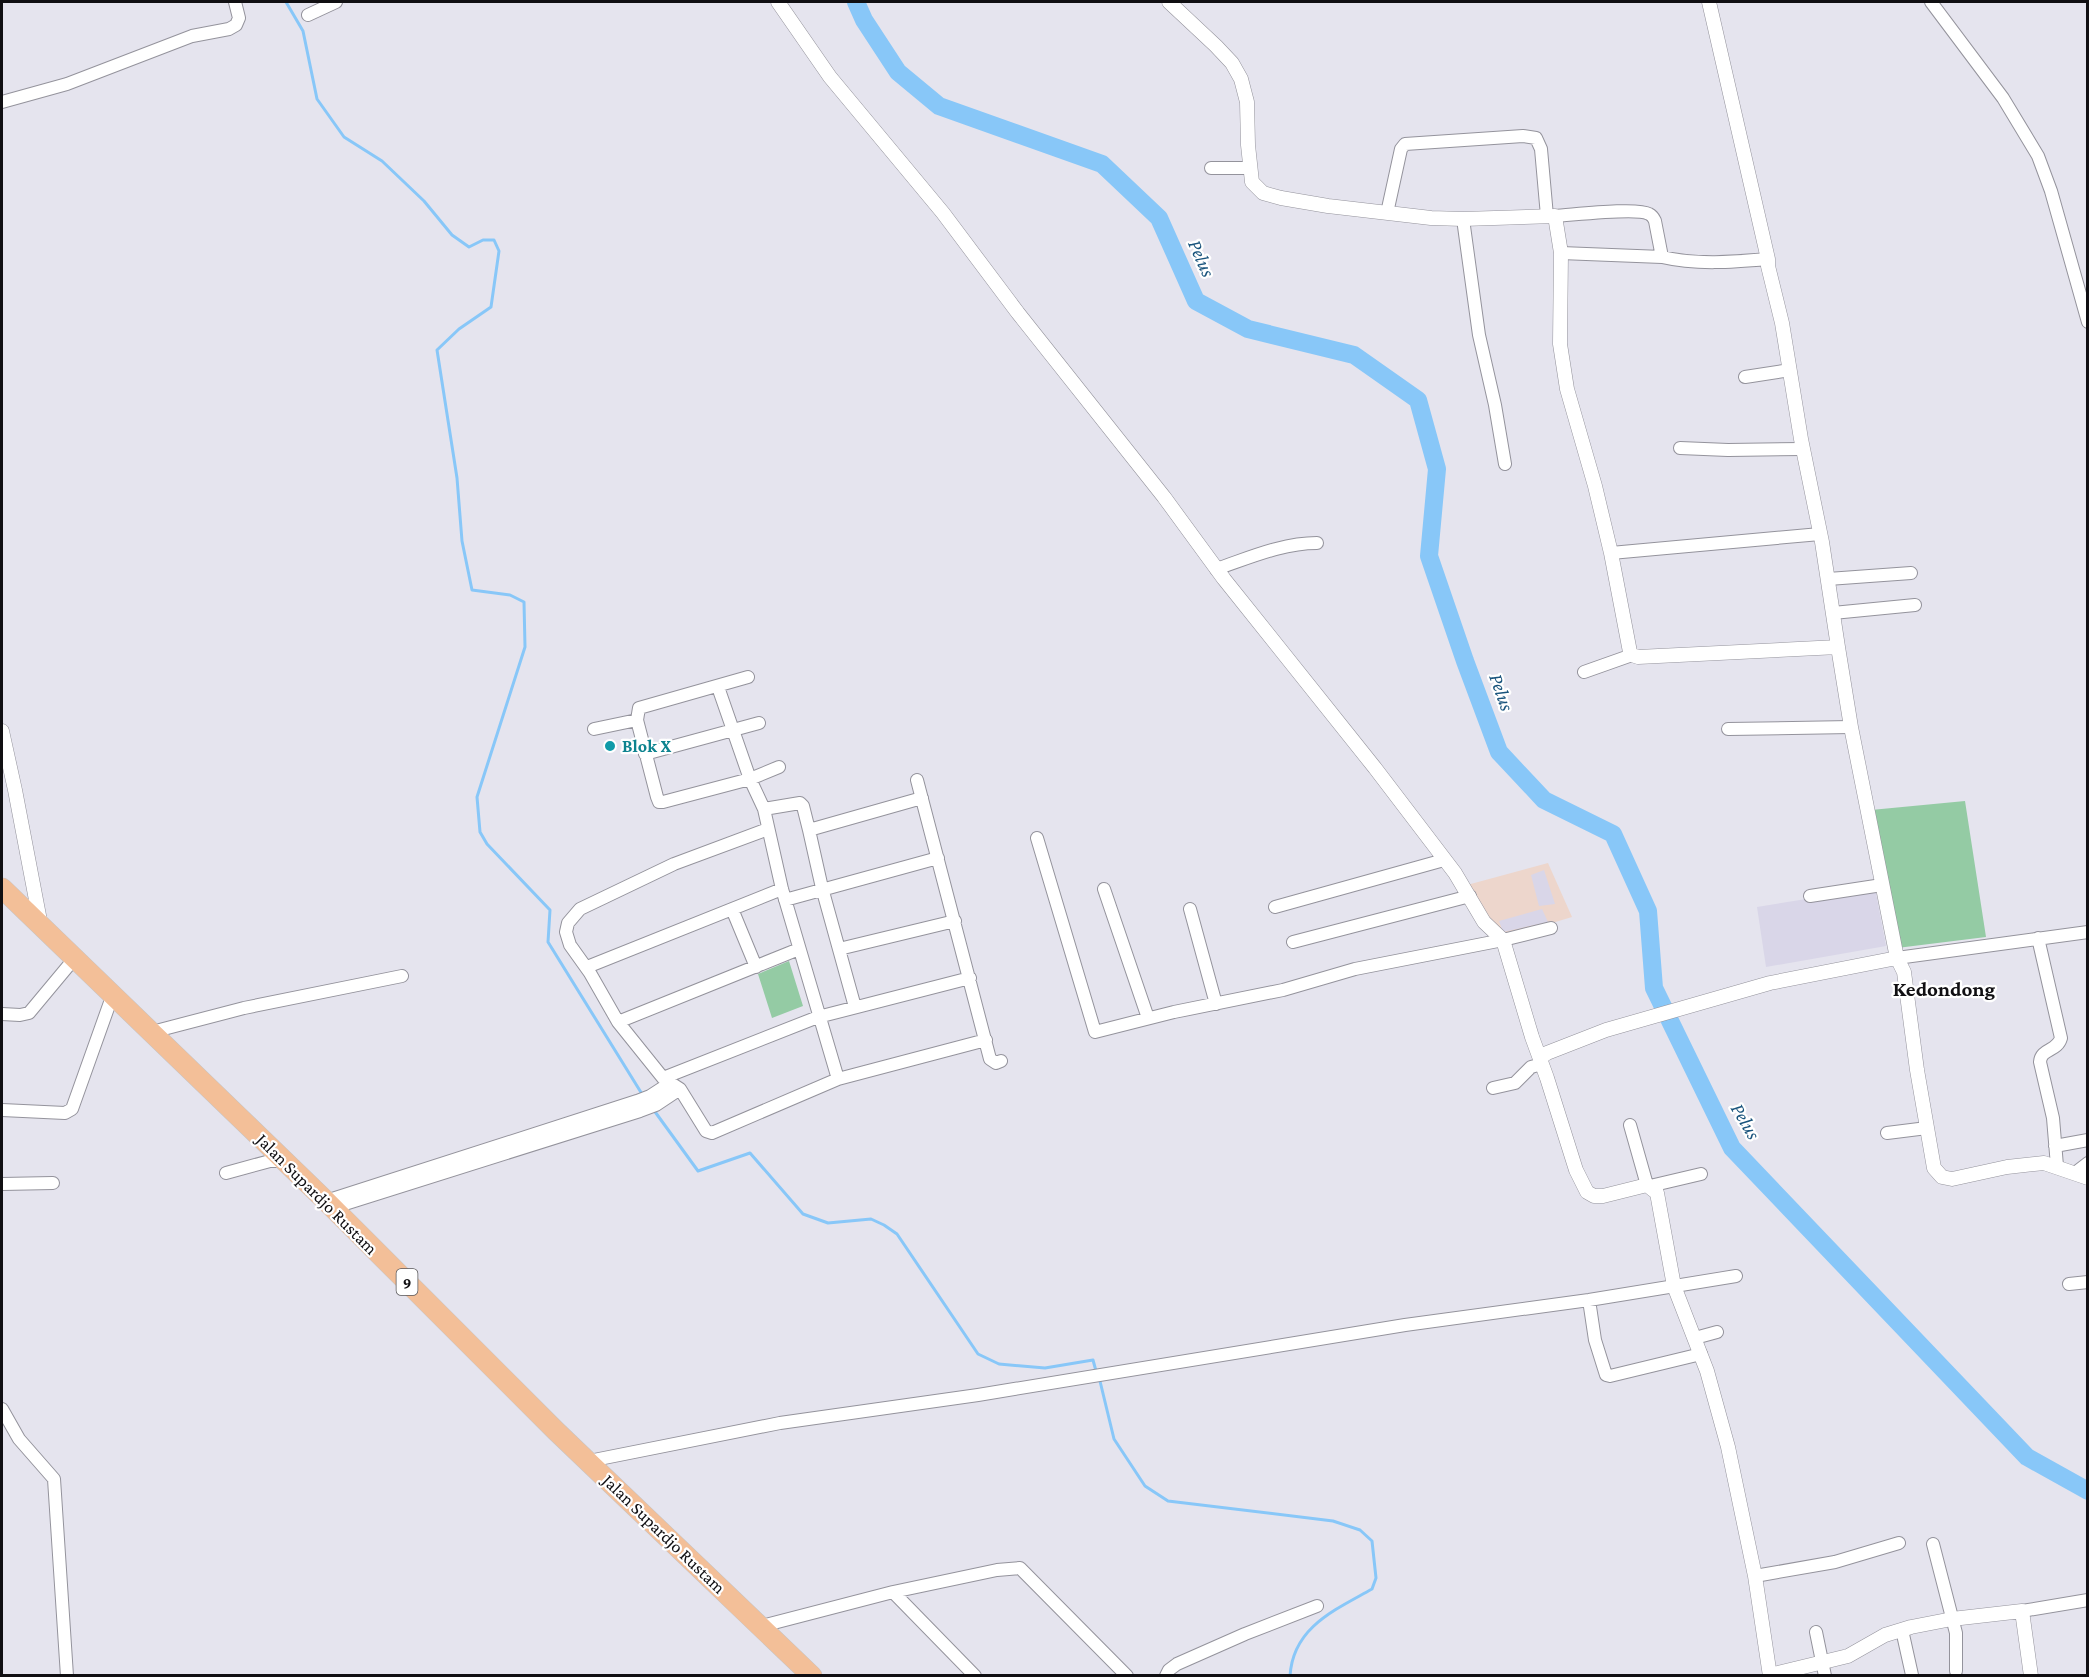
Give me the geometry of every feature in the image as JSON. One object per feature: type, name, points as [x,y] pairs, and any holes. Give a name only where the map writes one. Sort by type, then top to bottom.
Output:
[{"type":"highway","name":"Jalan Supardjo Rustam","points":[[2,888],[329,1204],[539,1415],[812,1676]]},
{"type":"street","points":[[2,102],[67,84],[192,36],[229,29],[236,25],[239,18],[235,2]]},
{"type":"street","points":[[308,15],[336,2]]},
{"type":"street","points":[[778,2],[830,77],[943,213],[1018,313],[1164,497],[1216,568],[1375,768],[1470,896],[1485,922],[1503,940],[1576,1170],[1587,1192],[1594,1196],[1603,1196],[1701,1174]]},
{"type":"street","points":[[1168,2],[1216,46],[1232,63],[1241,78],[1247,102],[1248,145],[1253,184],[1269,195],[1387,213],[1463,219],[1620,212],[1647,213],[1655,221],[1662,256]]},
{"type":"street","points":[[1709,2],[1768,266],[1778,301],[1828,579],[1851,727],[1897,958],[1904,972],[1917,1070],[1934,1168],[1942,1177],[1952,1179],[2032,1163],[2057,1166],[2081,1176],[2088,1162]]},
{"type":"street","points":[[1931,2],[2003,98],[2038,156],[2051,191],[2088,322]]},
{"type":"street","points":[[1387,213],[1401,149],[1405,144],[1523,136],[1536,138],[1541,149],[1551,216],[1561,253],[1560,344],[1567,389],[1595,486],[1620,592],[1627,646],[1632,656]]},
{"type":"street","points":[[1210,168],[1251,168]]},
{"type":"street","points":[[1463,219],[1479,335],[1495,405],[1505,464]]},
{"type":"street","points":[[1561,253],[1662,256],[1672,259],[1728,263],[1768,259]]},
{"type":"street","points":[[1745,376],[1790,370]]},
{"type":"street","points":[[1680,448],[1803,449]]},
{"type":"street","points":[[1611,553],[1820,534]]},
{"type":"street","points":[[1216,568],[1274,549],[1317,543]]},
{"type":"street","points":[[1828,579],[1911,573]]},
{"type":"street","points":[[1833,613],[1915,605]]},
{"type":"street","points":[[1584,672],[1632,656],[1838,647]]},
{"type":"street","points":[[748,677],[642,706],[637,720],[659,802],[750,779],[779,767]]},
{"type":"street","points":[[718,687],[750,779],[764,809],[783,894],[838,1079]]},
{"type":"street","points":[[594,729],[637,720]]},
{"type":"street","points":[[645,754],[759,723]]},
{"type":"street","points":[[1728,729],[1851,727]]},
{"type":"street","points":[[2,730],[41,926]]},
{"type":"street","points":[[917,780],[990,1059],[996,1063],[1001,1061]]},
{"type":"street","points":[[809,830],[922,798]]},
{"type":"street","points":[[764,809],[800,803],[803,806],[822,888],[855,1007]]},
{"type":"street","points":[[768,829],[674,864],[580,909],[568,923],[566,932],[570,945],[587,967],[618,1022],[671,1083],[704,1129],[712,1133],[838,1079],[986,1040]]},
{"type":"street","points":[[1037,838],[1095,1032],[1148,1018],[1283,990],[1355,969],[1503,940],[1551,928]]},
{"type":"street","points":[[587,967],[732,909],[783,894],[822,888],[938,858]]},
{"type":"street","points":[[1275,907],[1444,860]]},
{"type":"street","points":[[1810,896],[1882,885]]},
{"type":"street","points":[[1104,889],[1148,1018]]},
{"type":"street","points":[[1293,942],[1470,896]]},
{"type":"street","points":[[732,909],[756,966]]},
{"type":"street","points":[[1190,909],[1216,1004]]},
{"type":"street","points":[[839,949],[955,921]]},
{"type":"street","points":[[1494,1088],[1515,1083],[1547,1053],[1606,1030],[1770,983],[1897,958],[2088,932]]},
{"type":"street","points":[[2038,938],[2061,1038],[2060,1044],[2054,1049],[2044,1052],[2040,1062],[2053,1118],[2057,1166]]},
{"type":"street","points":[[618,1022],[799,949]]},
{"type":"street","points":[[2,1014],[20,1015],[29,1012],[74,959]]},
{"type":"street","points":[[152,1032],[244,1008],[402,975]]},
{"type":"street","points":[[329,1204],[653,1101],[671,1083],[818,1017],[970,978]]},
{"type":"street","points":[[2,1110],[65,1113],[72,1109],[113,994]]},
{"type":"street","points":[[1630,1125],[1648,1185],[1657,1193],[1674,1286],[1701,1354],[1728,1447],[1755,1575],[1770,1675],[1824,1670],[1885,1635],[1902,1630],[1952,1619],[2088,1600]]},
{"type":"street","points":[[1887,1133],[1927,1128]]},
{"type":"street","points":[[2055,1146],[2088,1140]]},
{"type":"street","points":[[226,1173],[270,1161],[284,1161]]},
{"type":"street","points":[[2,1184],[53,1183]]},
{"type":"street","points":[[589,1461],[780,1423],[978,1395],[1405,1325],[1589,1300],[1736,1276]]},
{"type":"street","points":[[2069,1284],[2088,1282]]},
{"type":"street","points":[[1589,1300],[1595,1340],[1606,1375],[1610,1376],[1701,1354]]},
{"type":"street","points":[[1695,1338],[1717,1332]]},
{"type":"street","points":[[2,1410],[19,1439],[54,1479],[67,1676]]},
{"type":"street","points":[[1755,1575],[1835,1562],[1899,1543]]},
{"type":"street","points":[[1933,1544],[1956,1633],[1956,1671]]},
{"type":"street","points":[[762,1626],[893,1592],[997,1569],[1020,1568],[1127,1676]]},
{"type":"street","points":[[893,1592],[975,1676]]},
{"type":"street","points":[[1166,1676],[1169,1670],[1177,1664],[1317,1606]]},
{"type":"street","points":[[2022,1611],[2031,1676]]},
{"type":"street","points":[[1902,1630],[1912,1675]]},
{"type":"street","points":[[1816,1632],[1824,1670]]},
{"type":"shaded area","points":[[1548,863],[1572,917],[1503,938],[1467,885]]},
{"type":"shaded area","points":[[1544,870],[1555,904],[1539,906],[1531,875]]},
{"type":"shaded area","points":[[1875,888],[1886,946],[1766,967],[1757,907]]},
{"type":"shaded area","points":[[1542,909],[1548,922],[1503,932],[1499,921]]},
{"type":"green space","points":[[1965,801],[1986,937],[1897,948],[1871,810]]},
{"type":"green space","points":[[789,961],[803,1006],[772,1018],[758,974]]},
{"type":"waterway","points":[[286,2],[303,31],[317,99],[344,137],[382,161],[424,201],[452,235],[469,247],[483,240],[494,240],[499,251],[491,307],[459,329],[437,350],[457,478],[462,541],[472,590],[510,595],[524,602],[525,647],[477,797],[480,832],[487,844],[550,910],[548,942],[642,1094]]},
{"type":"waterway","name":"Pelus","points":[[856,2],[864,20],[898,72],[939,106],[1102,164],[1159,218],[1196,301],[1248,329],[1354,355],[1418,400],[1437,469],[1429,556],[1499,752],[1544,800],[1613,834],[1648,911],[1654,988],[1732,1148],[2027,1457],[2088,1491]]},
{"type":"waterway","points":[[653,1109],[698,1171],[750,1153],[803,1214],[828,1223],[871,1219],[897,1234],[978,1354],[999,1364],[1045,1368],[1093,1360],[1096,1371]]},
{"type":"waterway","points":[[1099,1377],[1114,1439],[1145,1486],[1168,1501],[1333,1521],[1360,1530],[1372,1541],[1376,1578],[1372,1589],[1331,1613],[1308,1632],[1293,1659],[1290,1676]]},
{"type":"place","name":"Blok X","points":[[610,746]]},
{"type":"district","name":"Kedondong","points":[[1944,989]]}]
